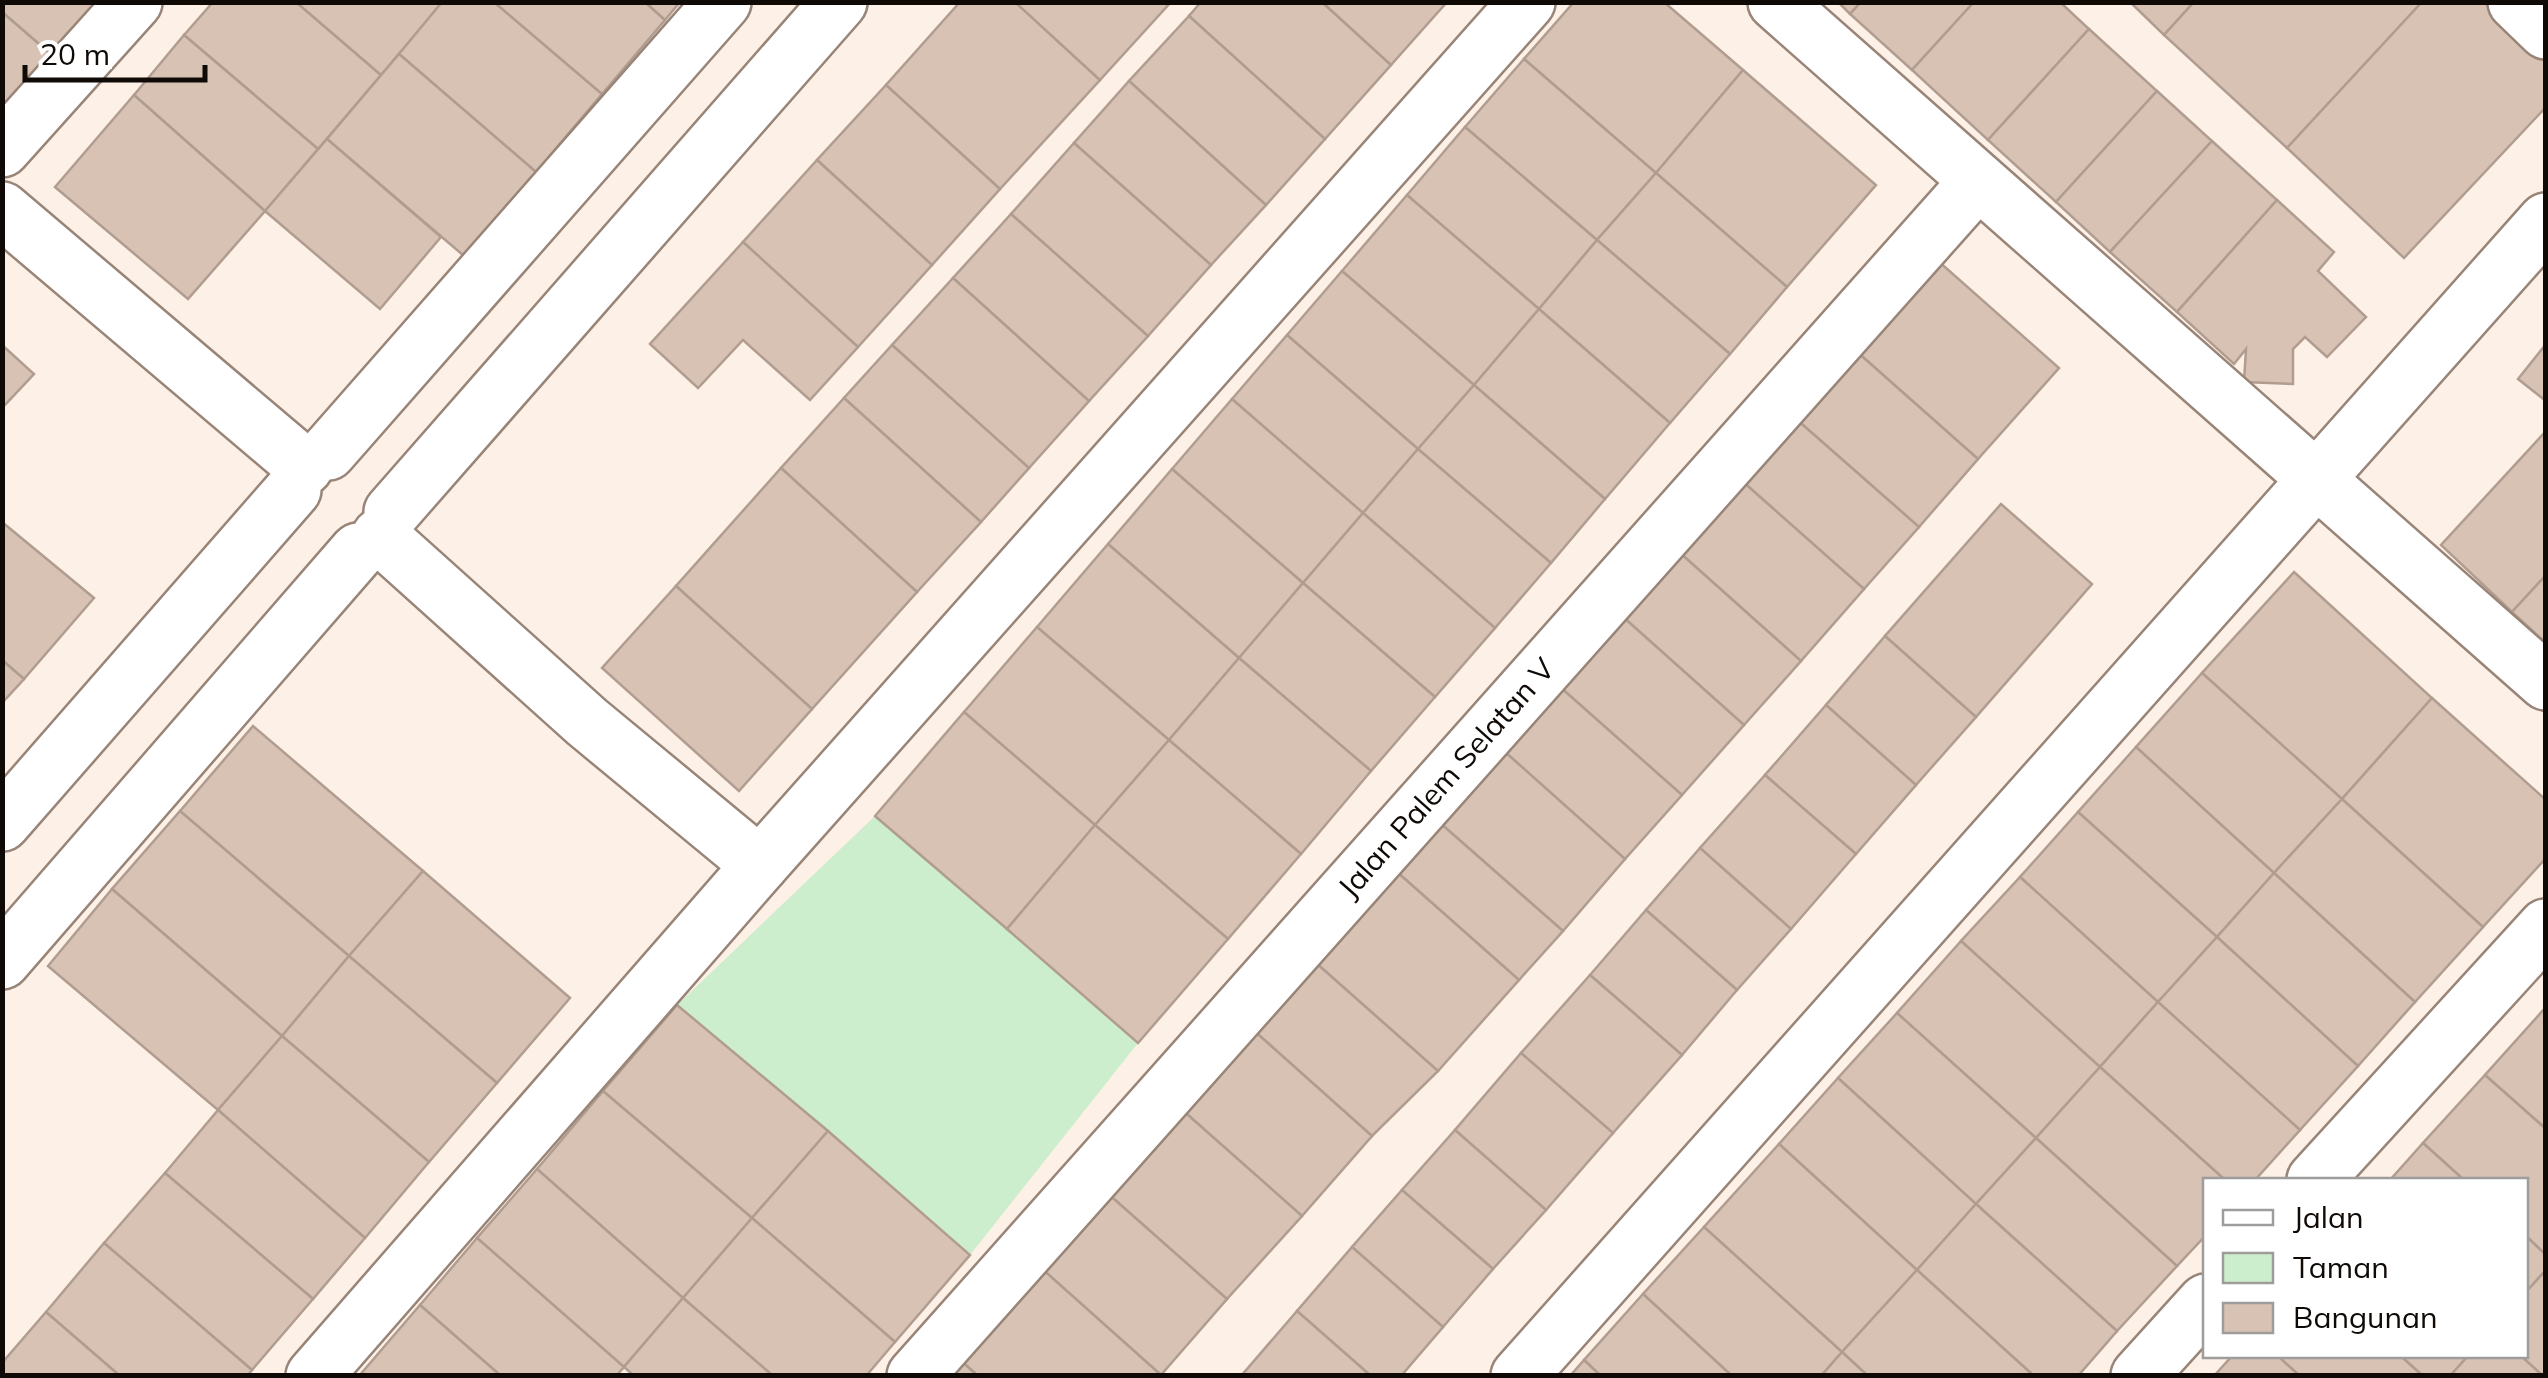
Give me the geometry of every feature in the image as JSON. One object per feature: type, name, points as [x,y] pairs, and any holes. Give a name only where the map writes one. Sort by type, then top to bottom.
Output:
[{"type":"street","points":[[2,149],[134,2]]},
{"type":"street","points":[[2,824],[723,2]]},
{"type":"street","points":[[2,960],[839,2]]},
{"type":"street","points":[[314,1376],[760,866],[1527,2]]},
{"type":"street","points":[[1776,2],[2546,682]]},
{"type":"street","points":[[2516,2],[2546,31]]},
{"type":"street","points":[[2,158],[10,170],[11,190],[2,208],[309,470]]},
{"type":"street","name":"Jalan Palem Selatan V","points":[[915,1376],[1978,181]]},
{"type":"street","points":[[1519,1376],[2546,220]]},
{"type":"street","points":[[354,452],[378,464],[392,486],[377,533],[331,552],[308,539],[294,517],[309,470],[354,452]]},
{"type":"street","points":[[377,533],[588,722],[760,866]]},
{"type":"street","points":[[2318,1178],[2546,926]]},
{"type":"street","points":[[2139,1376],[2203,1305]]},
{"type":"green space","points":[[875,816],[1138,1043],[970,1255],[677,1005]]},
{"type":"building","points":[[2,2],[103,2],[54,57],[2,12]]},
{"type":"building","points":[[213,2],[296,2],[381,75],[318,149],[184,35]]},
{"type":"building","points":[[296,2],[439,2],[441,4],[381,75]]},
{"type":"building","points":[[442,2],[494,2],[602,94],[536,172],[399,54]]},
{"type":"building","points":[[494,2],[645,2],[665,20],[602,94]]},
{"type":"building","points":[[645,2],[680,2],[665,20]]},
{"type":"building","points":[[960,2],[1015,2],[1100,80],[1000,189],[886,85]]},
{"type":"building","points":[[1015,2],[1171,2],[1100,80]]},
{"type":"building","points":[[1201,2],[1322,2],[1391,65],[1325,139],[1189,16]]},
{"type":"building","points":[[1322,2],[1447,2],[1391,65]]},
{"type":"building","points":[[1574,2],[1664,2],[1743,70],[1656,173],[1524,59]]},
{"type":"building","points":[[1838,2],[1861,2],[1850,14]]},
{"type":"building","points":[[1861,2],[1974,2],[1912,70],[1850,14]]},
{"type":"building","points":[[1974,2],[2060,2],[2089,29],[1988,140],[1912,70]]},
{"type":"building","points":[[2130,2],[2194,2],[2164,35]]},
{"type":"building","points":[[2194,2],[2422,2],[2287,148],[2164,35]]},
{"type":"building","points":[[2422,2],[2484,2],[2546,60],[2546,107],[2404,258],[2287,148]]},
{"type":"building","points":[[2,12],[54,57],[2,117]]},
{"type":"building","points":[[1189,16],[1325,139],[1266,205],[1129,81]]},
{"type":"building","points":[[2089,29],[2157,91],[2056,202],[1988,140]]},
{"type":"building","points":[[184,35],[318,149],[265,211],[134,95]]},
{"type":"building","points":[[399,54],[536,172],[464,256],[327,139]]},
{"type":"building","points":[[1524,59],[1656,173],[1597,240],[1465,127]]},
{"type":"building","points":[[1743,70],[1876,185],[1787,287],[1656,173]]},
{"type":"building","points":[[1129,81],[1266,205],[1211,265],[1074,143]]},
{"type":"building","points":[[886,85],[1000,189],[932,265],[817,160]]},
{"type":"building","points":[[2157,91],[2212,141],[2110,252],[2056,202]]},
{"type":"building","points":[[134,95],[265,211],[188,299],[55,187]]},
{"type":"building","points":[[1465,127],[1597,240],[1539,309],[1407,195]]},
{"type":"building","points":[[327,139],[441,237],[380,309],[265,211]]},
{"type":"building","points":[[2212,141],[2277,200],[2177,312],[2110,252]]},
{"type":"building","points":[[1074,143],[1211,265],[1148,336],[1011,214]]},
{"type":"building","points":[[817,160],[932,265],[858,347],[743,242]]},
{"type":"building","points":[[1656,173],[1787,287],[1730,354],[1597,240]]},
{"type":"building","points":[[1407,195],[1539,309],[1474,385],[1342,271]]},
{"type":"building","points":[[2277,200],[2334,252],[2318,271],[2366,317],[2327,357],[2305,337],[2293,349],[2293,384],[2244,382],[2246,349],[2234,364],[2177,312]]},
{"type":"building","points":[[1011,214],[1148,336],[1089,401],[953,278]]},
{"type":"building","points":[[1597,240],[1730,354],[1670,423],[1539,309]]},
{"type":"building","points":[[743,242],[858,347],[810,400],[743,340],[698,388],[650,344]]},
{"type":"building","points":[[1928,252],[2059,368],[1978,459],[1847,343]]},
{"type":"building","points":[[1342,271],[1474,385],[1418,449],[1287,335]]},
{"type":"building","points":[[953,278],[1089,401],[1029,468],[892,345]]},
{"type":"building","points":[[1539,309],[1670,423],[1605,499],[1474,385]]},
{"type":"building","points":[[1287,335],[1418,449],[1363,513],[1232,399]]},
{"type":"building","points":[[1847,343],[1978,459],[1919,527],[1787,411]]},
{"type":"building","points":[[2546,344],[2546,401],[2518,379]]},
{"type":"building","points":[[2,345],[34,374],[2,408]]},
{"type":"building","points":[[892,345],[1029,468],[981,522],[844,398]]},
{"type":"building","points":[[1474,385],[1605,499],[1551,563],[1418,449]]},
{"type":"building","points":[[844,398],[981,522],[917,592],[781,468]]},
{"type":"building","points":[[1232,399],[1363,513],[1303,583],[1172,469]]},
{"type":"building","points":[[1787,411],[1919,527],[1864,589],[1733,473]]},
{"type":"building","points":[[2546,431],[2546,575],[2512,612],[2441,545]]},
{"type":"building","points":[[1418,449],[1551,563],[1495,628],[1363,513]]},
{"type":"building","points":[[781,468],[917,592],[812,709],[676,586]]},
{"type":"building","points":[[1172,469],[1303,583],[1239,658],[1108,544]]},
{"type":"building","points":[[1733,473],[1864,589],[1801,661],[1670,544]]},
{"type":"building","points":[[2001,504],[2092,584],[1976,717],[1885,636]]},
{"type":"building","points":[[1363,513],[1495,628],[1435,697],[1303,583]]},
{"type":"building","points":[[2,522],[94,598],[24,679],[2,660]]},
{"type":"building","points":[[1108,544],[1239,658],[1169,740],[1037,627]]},
{"type":"building","points":[[1670,544],[1801,661],[1744,725],[1613,608]]},
{"type":"building","points":[[2294,572],[2432,698],[2342,799],[2202,673]]},
{"type":"building","points":[[2546,575],[2546,643],[2512,612]]},
{"type":"building","points":[[1303,583],[1435,697],[1371,771],[1239,658]]},
{"type":"building","points":[[676,586],[812,709],[739,791],[602,668]]},
{"type":"building","points":[[1613,608],[1744,725],[1682,795],[1551,679]]},
{"type":"building","points":[[1037,627],[1169,740],[1095,825],[964,712]]},
{"type":"building","points":[[1885,636],[1976,717],[1916,785],[1826,705]]},
{"type":"building","points":[[1239,658],[1371,771],[1301,854],[1169,740]]},
{"type":"building","points":[[2,660],[24,679],[2,703]]},
{"type":"building","points":[[2202,673],[2342,799],[2274,873],[2136,747]]},
{"type":"building","points":[[1551,679],[1682,795],[1625,859],[1495,743]]},
{"type":"building","points":[[2432,698],[2546,800],[2546,858],[2483,927],[2342,799]]},
{"type":"building","points":[[1826,705],[1916,785],[1856,854],[1765,775]]},
{"type":"building","points":[[964,712],[1095,825],[1007,929],[875,816]]},
{"type":"building","points":[[253,726],[423,871],[349,956],[180,811]]},
{"type":"building","points":[[1169,740],[1301,854],[1228,939],[1095,825]]},
{"type":"building","points":[[1495,743],[1625,859],[1563,931],[1431,815]]},
{"type":"building","points":[[2136,747],[2274,873],[2217,937],[2078,812]]},
{"type":"building","points":[[1765,775],[1856,854],[1791,929],[1700,848]]},
{"type":"building","points":[[2342,799],[2483,927],[2415,1002],[2274,873]]},
{"type":"building","points":[[180,811],[349,956],[282,1036],[112,889]]},
{"type":"building","points":[[2078,812],[2217,937],[2158,1002],[2020,877]]},
{"type":"building","points":[[1431,815],[1563,931],[1519,980],[1388,864]]},
{"type":"building","points":[[1095,825],[1228,939],[1138,1043],[1007,929]]},
{"type":"building","points":[[1700,848],[1791,929],[1737,990],[1646,910]]},
{"type":"building","points":[[1388,864],[1519,980],[1438,1071],[1307,955]]},
{"type":"building","points":[[423,871],[570,998],[497,1083],[349,956]]},
{"type":"building","points":[[2274,873],[2415,1002],[2358,1066],[2217,937]]},
{"type":"building","points":[[2020,877],[2158,1002],[2100,1067],[1961,941]]},
{"type":"building","points":[[112,889],[282,1036],[218,1110],[48,966]]},
{"type":"building","points":[[1646,910],[1737,990],[1682,1055],[1590,975]]},
{"type":"building","points":[[2217,937],[2358,1066],[2300,1130],[2158,1002]]},
{"type":"building","points":[[1961,941],[2100,1067],[2036,1138],[1897,1013]]},
{"type":"building","points":[[1307,955],[1438,1071],[1372,1136],[1242,1020]]},
{"type":"building","points":[[349,956],[497,1083],[429,1162],[282,1036]]},
{"type":"building","points":[[1590,975],[1682,1055],[1613,1133],[1521,1053]]},
{"type":"building","points":[[2158,1002],[2300,1130],[2257,1178],[2223,1178],[2100,1067]]},
{"type":"building","points":[[677,1005],[828,1131],[752,1218],[603,1091]]},
{"type":"building","points":[[2546,1007],[2546,1129],[2485,1075]]},
{"type":"building","points":[[1897,1013],[2036,1138],[1976,1204],[1838,1078]]},
{"type":"building","points":[[1242,1020],[1372,1136],[1302,1216],[1171,1100]]},
{"type":"building","points":[[282,1036],[429,1162],[365,1238],[218,1110]]},
{"type":"building","points":[[1521,1053],[1613,1133],[1546,1210],[1455,1130]]},
{"type":"building","points":[[2100,1067],[2223,1178],[2203,1178],[2203,1238],[2177,1266],[2036,1138]]},
{"type":"building","points":[[2485,1075],[2546,1129],[2546,1255],[2528,1238],[2528,1178],[2462,1178],[2423,1143]]},
{"type":"building","points":[[1838,1078],[1976,1204],[1917,1270],[1779,1144]]},
{"type":"building","points":[[603,1091],[752,1218],[683,1298],[537,1169]]},
{"type":"building","points":[[1171,1100],[1302,1216],[1227,1299],[1097,1184]]},
{"type":"building","points":[[218,1110],[365,1238],[313,1299],[165,1173]]},
{"type":"building","points":[[1455,1130],[1546,1210],[1493,1269],[1402,1190]]},
{"type":"building","points":[[828,1131],[970,1255],[895,1342],[752,1218]]},
{"type":"building","points":[[2036,1138],[2177,1266],[2117,1331],[1976,1204]]},
{"type":"building","points":[[2423,1143],[2462,1178],[2392,1178]]},
{"type":"building","points":[[1779,1144],[1917,1270],[1842,1352],[1704,1227]]},
{"type":"building","points":[[537,1169],[683,1298],[624,1367],[477,1238]]},
{"type":"building","points":[[165,1173],[313,1299],[252,1370],[104,1243]]},
{"type":"building","points":[[1097,1184],[1227,1299],[1161,1375],[1031,1259]]},
{"type":"building","points":[[1402,1190],[1493,1269],[1443,1327],[1352,1247]]},
{"type":"building","points":[[1976,1204],[2117,1331],[2078,1376],[2034,1376],[1917,1270]]},
{"type":"building","points":[[752,1218],[895,1342],[866,1376],[773,1376],[683,1298]]},
{"type":"building","points":[[1704,1227],[1842,1352],[1821,1376],[1732,1376],[1643,1294]]},
{"type":"building","points":[[477,1238],[624,1367],[616,1376],[501,1376],[420,1305]]},
{"type":"building","points":[[2528,1238],[2546,1255],[2546,1270],[2528,1290]]},
{"type":"building","points":[[104,1243],[252,1370],[247,1376],[120,1376],[46,1312]]},
{"type":"building","points":[[1352,1247],[1443,1327],[1401,1376],[1371,1376],[1297,1311]]},
{"type":"building","points":[[1031,1259],[1161,1376],[978,1376],[949,1350]]},
{"type":"building","points":[[1917,1270],[2034,1376],[1868,1376],[1842,1352]]},
{"type":"building","points":[[2546,1270],[2546,1376],[2523,1358],[2528,1358],[2528,1290]]},
{"type":"building","points":[[1643,1294],[1732,1376],[1601,1376],[1584,1360]]},
{"type":"building","points":[[683,1298],[773,1376],[634,1376],[624,1367]]},
{"type":"building","points":[[420,1305],[501,1376],[359,1376]]},
{"type":"building","points":[[1297,1311],[1371,1376],[1241,1376]]},
{"type":"building","points":[[46,1312],[120,1376],[2,1376],[2,1363]]},
{"type":"building","points":[[949,1350],[978,1376],[928,1376]]},
{"type":"building","points":[[1842,1352],[1868,1376],[1821,1376]]},
{"type":"building","points":[[2230,1358],[2280,1358],[2300,1376],[2214,1376]]},
{"type":"building","points":[[2280,1358],[2403,1358],[2423,1376],[2300,1376]]},
{"type":"building","points":[[2403,1358],[2466,1358],[2450,1376],[2423,1376]]},
{"type":"building","points":[[2466,1358],[2523,1358],[2543,1376],[2450,1376]]},
{"type":"building","points":[[1584,1360],[1601,1376],[1570,1376]]}]
